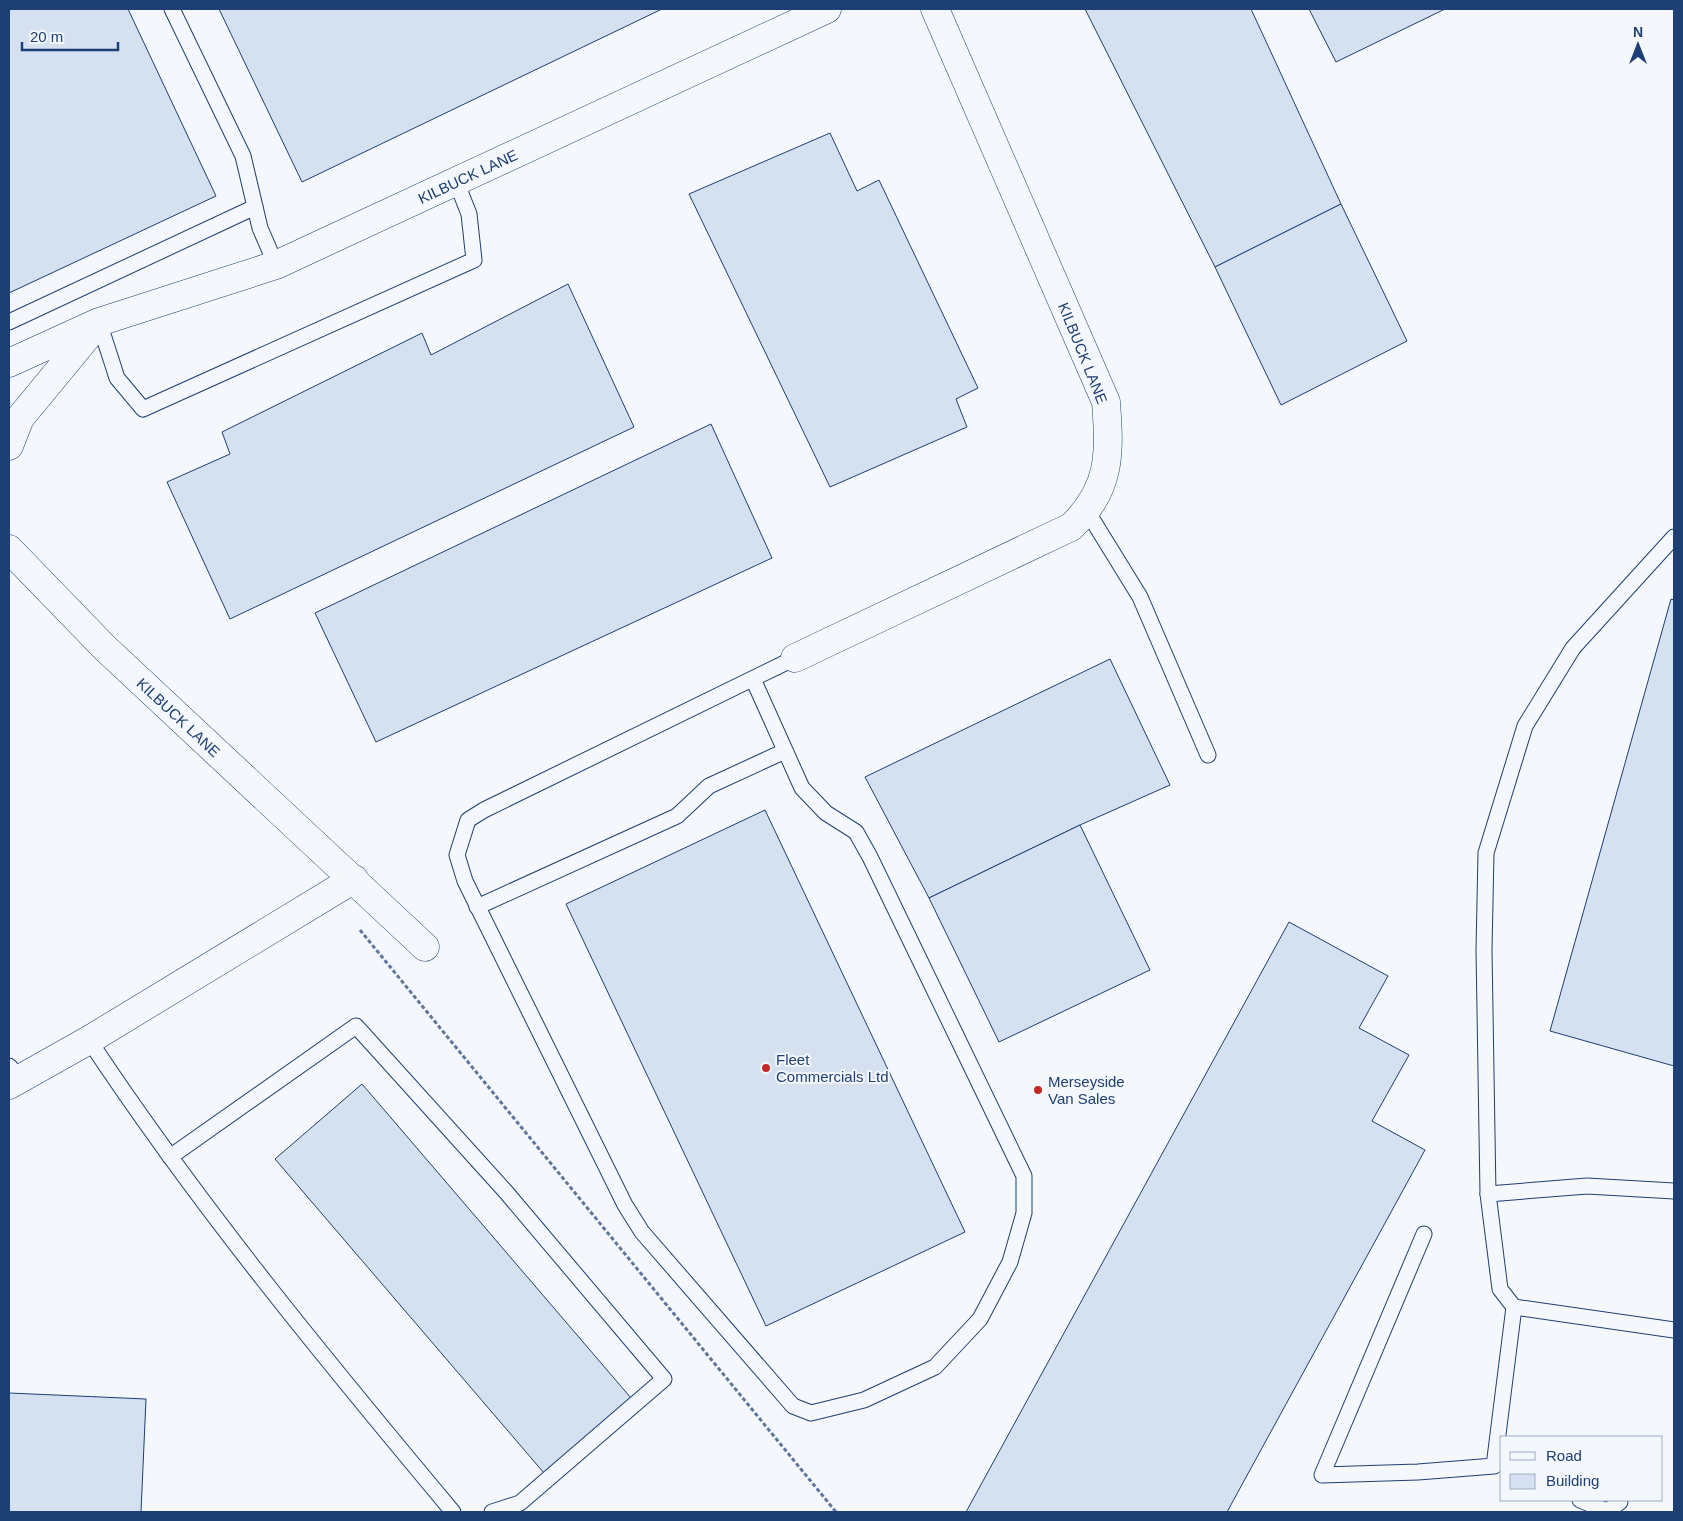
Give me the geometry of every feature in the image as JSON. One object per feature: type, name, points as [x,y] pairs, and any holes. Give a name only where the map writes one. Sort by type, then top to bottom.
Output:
[{"type":"street","name":"KILBUCK LANE","points":[[9,363],[99,322],[276,265],[827,9]]},
{"type":"street","name":"KILBUCK LANE","points":[[795,658],[1071,527],[1088,511],[1100,489],[1109,445],[1106,402],[935,9]]},
{"type":"street","points":[[9,446],[20,418],[99,322]]},
{"type":"street","name":"KILBUCK LANE","points":[[9,549],[106,648],[346,884],[425,947]]},
{"type":"street","points":[[13,1076],[89,1040],[346,884]]},
{"type":"lane","points":[[172,9],[243,156],[260,228],[276,265]]},
{"type":"lane","points":[[99,322],[117,378],[143,409],[474,260],[469,214],[456,181]]},
{"type":"lane","points":[[9,322],[255,207]]},
{"type":"lane","points":[[1088,511],[1140,597],[1208,754]]},
{"type":"lane","points":[[1501,1436],[1514,1307],[1500,1289],[1488,1194],[1484,950],[1486,853],[1525,726],[1573,648],[1674,538]]},
{"type":"lane","points":[[752,679],[802,788],[826,813],[856,832],[870,857],[1024,1176],[1024,1213],[1010,1262],[980,1319],[935,1368],[864,1400],[811,1413],[793,1406],[642,1232],[625,1205],[477,907],[465,881],[457,855],[468,820],[530,787],[795,658]]},
{"type":"lane","points":[[477,907],[677,816],[709,786],[785,751]]},
{"type":"lane","points":[[170,1157],[356,1026],[506,1192],[664,1379],[520,1503],[492,1512]]},
{"type":"lane","points":[[89,1040],[232,1242],[453,1512]]},
{"type":"lane","points":[[1488,1194],[1588,1186],[1674,1191]]},
{"type":"lane","points":[[1424,1234],[1322,1475],[1498,1467],[1500,1447]]},
{"type":"lane","points":[[1514,1307],[1674,1330]]},
{"type":"lane","points":[[1582,1501],[1607,1512],[1620,1502]]},
{"type":"path","points":[[346,884],[364,938],[836,1512]]},
{"type":"building","points":[[9,9],[128,9],[216,196],[9,293]]},
{"type":"building","points":[[219,9],[662,9],[302,182]]},
{"type":"building","points":[[1085,9],[1251,9],[1341,204],[1215,267]]},
{"type":"building","points":[[1309,9],[1445,9],[1336,62]]},
{"type":"building","points":[[830,133],[857,191],[879,180],[978,388],[956,399],[967,427],[830,487],[689,194]]},
{"type":"building","points":[[1341,204],[1407,341],[1281,405],[1215,267]]},
{"type":"building","points":[[568,284],[634,427],[230,619],[167,482],[230,454],[222,432],[422,333],[431,355]]},
{"type":"building","points":[[711,424],[772,558],[376,742],[315,613]]},
{"type":"building","points":[[1671,599],[1674,600],[1674,1066],[1550,1031]]},
{"type":"building","points":[[1110,659],[1170,785],[1080,825],[929,898],[865,777]]},
{"type":"building","name":"Fleet Commercials Ltd","points":[[765,810],[965,1232],[766,1326],[566,904]]},
{"type":"building","points":[[1080,825],[1150,970],[999,1042],[929,898]]},
{"type":"building","points":[[1289,922],[1388,976],[1359,1028],[1409,1055],[1372,1121],[1425,1150],[1227,1512],[966,1512]]},
{"type":"building","points":[[362,1084],[631,1398],[544,1473],[275,1159]]},
{"type":"building","points":[[9,1393],[146,1399],[141,1512],[9,1512]]},
{"type":"place","name":"Fleet Commercials Ltd","points":[[766,1068]]},
{"type":"place","name":"Merseyside Van Sales","points":[[1038,1090]]}]
